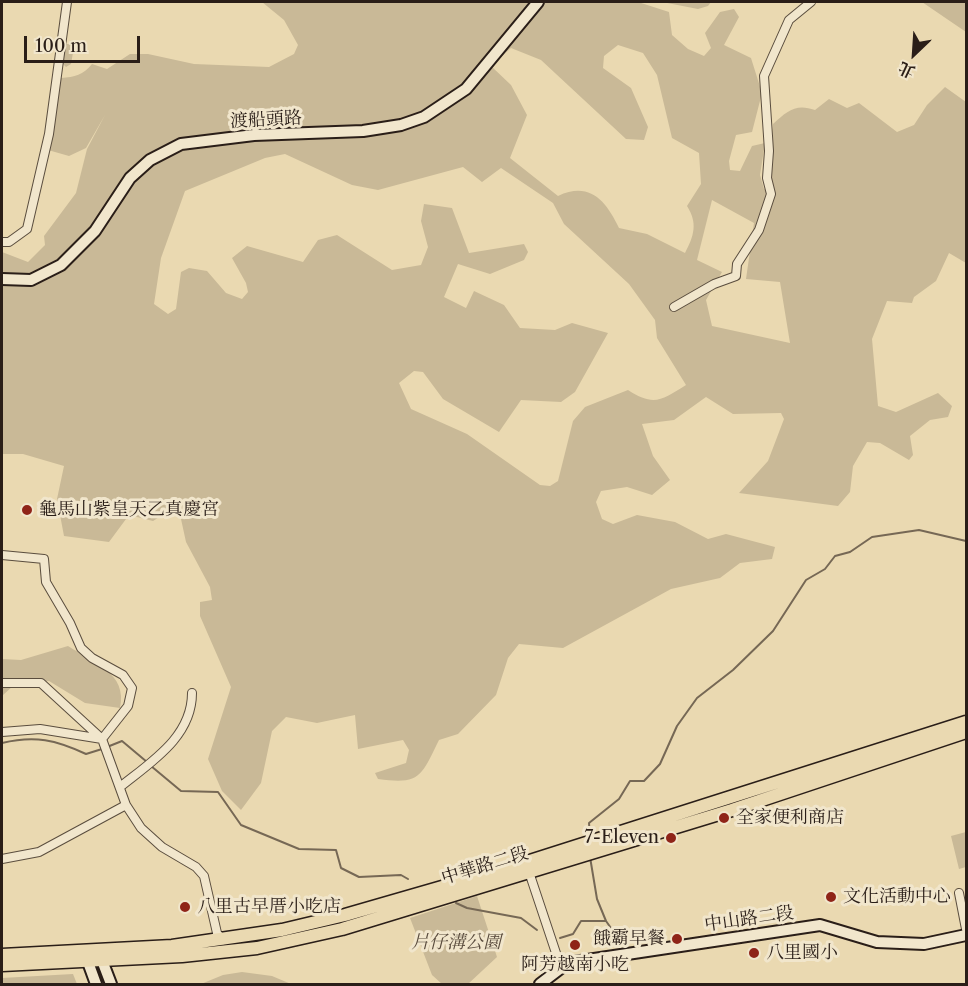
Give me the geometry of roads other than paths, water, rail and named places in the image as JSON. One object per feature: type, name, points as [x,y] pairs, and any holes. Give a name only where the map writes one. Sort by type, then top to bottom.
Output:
[{"type":"main road","name":"中華路二段","points":[[2,955],[100,956],[231,951],[342,929],[438,894],[966,722]]},
{"type":"main road","name":"中華路二段","points":[[528,866],[732,810],[966,732]]},
{"type":"main road","name":"中華路二段","points":[[2,965],[88,962],[100,956],[282,930],[438,894]]},
{"type":"street","points":[[2,242],[9,242],[27,229],[49,134],[67,2]]},
{"type":"street","name":"渡船頭路","points":[[2,279],[31,280],[61,265],[95,231],[130,178],[150,160],[181,144],[254,135],[363,131],[401,125],[424,117],[466,89],[538,2]]},
{"type":"street","points":[[674,307],[714,284],[736,276],[737,264],[759,230],[771,194],[767,178],[769,151],[764,76],[789,20],[811,2]]},
{"type":"street","points":[[2,555],[44,559],[46,582],[70,623],[81,648],[92,658],[123,675],[132,688],[128,706],[103,740]]},
{"type":"street","points":[[2,683],[41,683],[103,740],[126,805],[141,828],[162,847],[196,867],[204,876],[217,933],[231,951]]},
{"type":"street","points":[[120,787],[174,743],[192,708],[192,693]]},
{"type":"street","points":[[2,732],[40,729],[103,740]]},
{"type":"street","points":[[2,859],[39,852],[126,805]]},
{"type":"street","points":[[528,866],[561,968]]},
{"type":"street","points":[[959,893],[966,929]]},
{"type":"street","name":"中山路二段","points":[[540,984],[561,968],[574,962],[612,954],[820,925],[877,942],[924,944],[966,935]]},
{"type":"street","points":[[100,956],[111,984]]},
{"type":"street","points":[[88,962],[96,984]]},
{"type":"waterway","points":[[590,836],[589,823],[619,799],[630,781],[644,781],[660,764],[677,726],[697,698],[733,670],[773,631],[806,580],[825,569],[835,556],[850,552],[872,537],[919,530],[966,541]]},
{"type":"waterway","points":[[2,743],[35,739],[55,742],[86,754],[102,749]]},
{"type":"waterway","points":[[107,747],[122,741],[147,762]]},
{"type":"waterway","points":[[151,766],[181,791],[218,792],[241,825],[299,849],[336,850],[341,868],[359,877],[401,875],[408,879]]},
{"type":"waterway","points":[[590,857],[597,899],[606,921]]},
{"type":"waterway","points":[[456,903],[467,908],[521,918],[537,930]]},
{"type":"waterway","points":[[560,938],[573,934],[581,921],[606,921],[618,938]]},
{"type":"place","name":"龜馬山紫皇天乙真慶宮","points":[[27,510]]},
{"type":"place","name":"全家便利商店","points":[[724,818]]},
{"type":"place","name":"7-Eleven","points":[[671,838]]},
{"type":"place","name":"文化活動中心","points":[[831,897]]},
{"type":"place","name":"八里古早厝小吃店","points":[[185,907]]},
{"type":"place","name":"餓霸早餐","points":[[677,939]]},
{"type":"place","name":"阿芳越南小吃","points":[[575,945]]},
{"type":"place","name":"八里國小","points":[[754,953]]},
{"type":"park label","name":"片仔溝公園","points":[[456,943]]}]
